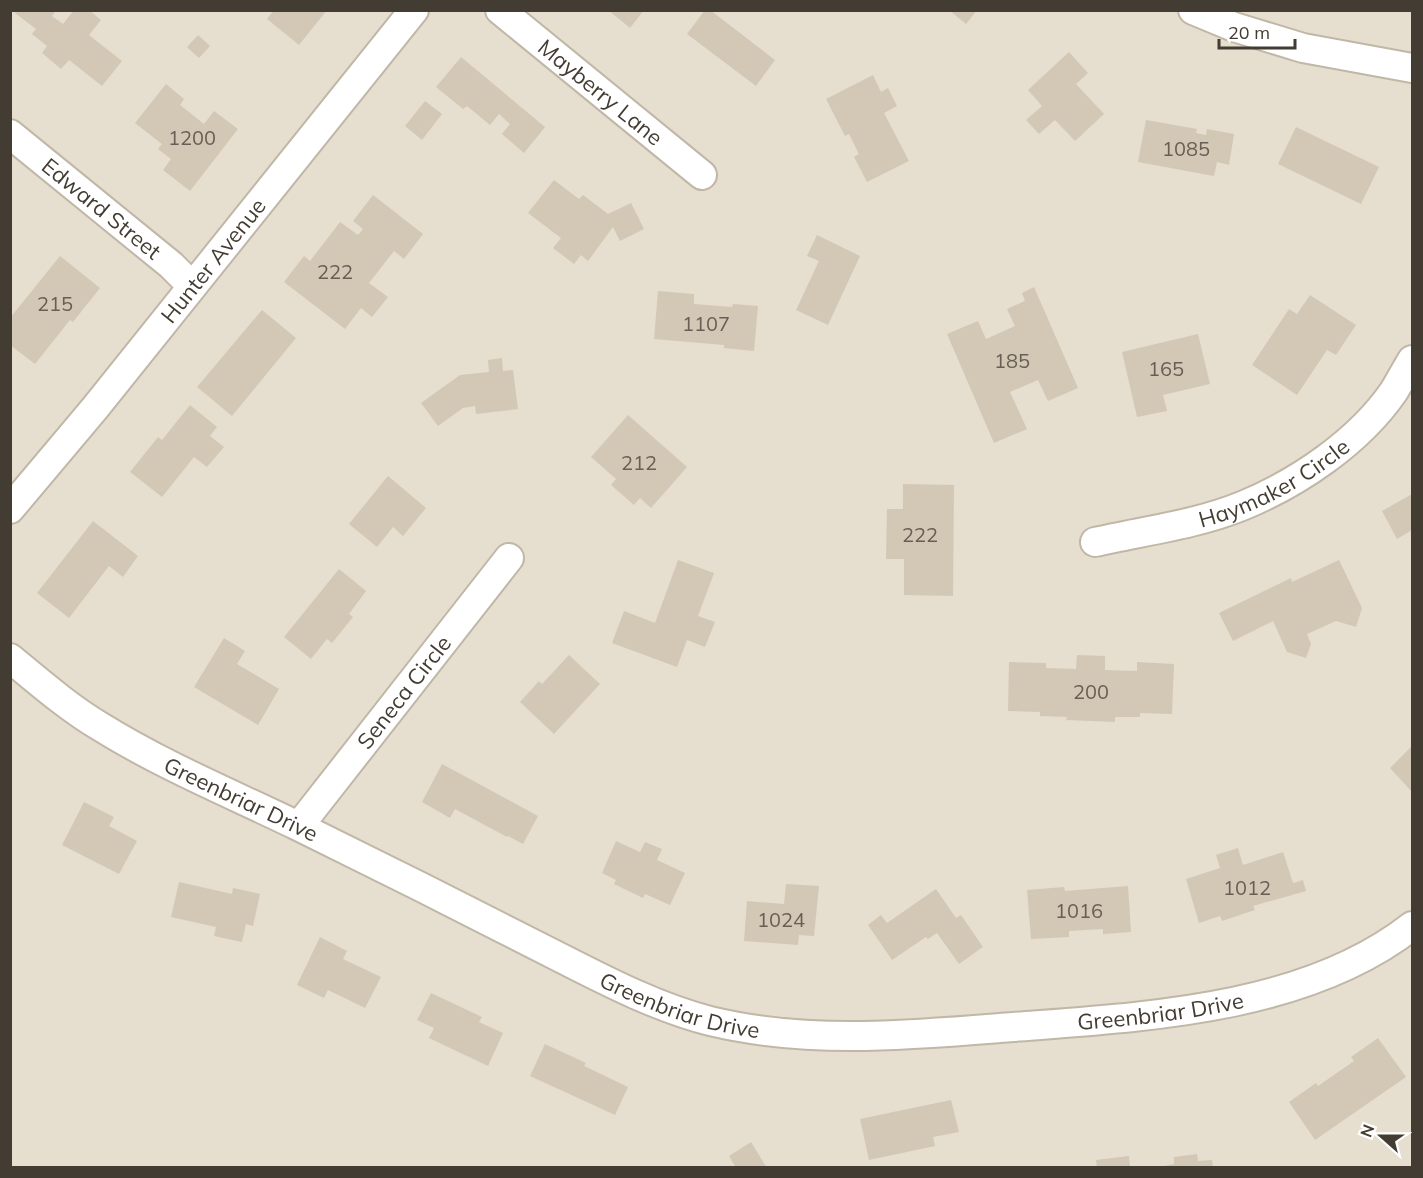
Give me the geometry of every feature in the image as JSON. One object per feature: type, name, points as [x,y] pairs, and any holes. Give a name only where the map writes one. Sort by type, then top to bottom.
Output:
[{"type":"street","name":"Hunter Avenue","points":[[10,509],[95,408],[414,10]]},
{"type":"street","name":"Mayberry Lane","points":[[500,10],[702,175]]},
{"type":"street","points":[[1193,10],[1233,27],[1303,48],[1413,68]]},
{"type":"street","name":"Edward Street","points":[[10,134],[171,265],[192,286]]},
{"type":"street","name":"Haymaker Circle","points":[[1095,542],[1209,517],[1284,487],[1336,451],[1372,417],[1393,392],[1413,360]]},
{"type":"street","name":"Seneca Circle","points":[[299,826],[509,558]]},
{"type":"street","name":"Greenbriar Drive","points":[[10,658],[98,725],[159,760],[299,826],[603,979],[671,1008],[707,1020],[764,1032],[841,1037],[972,1030],[1152,1016],[1208,1008],[1303,983],[1357,960],[1413,926]]},
{"type":"shaded area","points":[[11,11],[1412,11],[1412,1167],[11,1167]]},
{"type":"building","points":[[17,10],[53,10],[55,12],[52,16],[63,24],[74,10],[89,10],[101,20],[89,35],[122,61],[102,86],[69,60],[61,69],[42,53],[47,46],[32,34],[36,29],[15,13]]},
{"type":"building","points":[[274,10],[327,10],[299,45],[267,19]]},
{"type":"building","points":[[608,10],[644,10],[630,28]]},
{"type":"building","points":[[705,10],[710,10],[775,60],[756,86],[687,34]]},
{"type":"building","points":[[949,10],[977,10],[966,24]]},
{"type":"building","points":[[198,35],[210,46],[199,58],[187,47]]},
{"type":"building","points":[[1069,52],[1088,73],[1076,84],[1104,114],[1075,141],[1055,120],[1039,134],[1026,120],[1042,106],[1028,90]]},
{"type":"building","points":[[461,57],[545,127],[524,153],[502,134],[510,124],[499,114],[490,125],[467,106],[463,109],[436,87]]},
{"type":"building","points":[[873,75],[881,92],[888,88],[897,106],[884,113],[909,161],[867,182],[854,157],[859,154],[849,134],[845,136],[826,99]]},
{"type":"building","points":[[166,84],[184,99],[180,105],[204,124],[214,111],[238,129],[190,191],[163,170],[171,159],[158,149],[162,144],[135,123]]},
{"type":"building","points":[[425,101],[442,114],[422,140],[405,126]]},
{"type":"building","points":[[1146,120],[1197,129],[1196,133],[1206,135],[1207,129],[1234,134],[1229,165],[1217,162],[1214,176],[1138,162]]},
{"type":"building","points":[[1296,127],[1379,167],[1361,204],[1278,164]]},
{"type":"building","points":[[554,180],[579,199],[583,195],[608,214],[631,203],[644,229],[620,241],[613,227],[588,261],[581,255],[574,264],[553,248],[561,238],[528,213]]},
{"type":"building","points":[[373,195],[423,234],[404,259],[394,251],[369,283],[388,297],[372,317],[361,308],[345,329],[284,282],[304,256],[310,261],[340,222],[358,235],[363,229],[353,221]]},
{"type":"building","points":[[817,235],[860,256],[828,325],[796,310],[819,261],[807,256]]},
{"type":"building","points":[[60,256],[100,288],[73,322],[70,320],[35,364],[10,345],[10,318]]},
{"type":"building","points":[[1034,287],[1078,388],[1048,401],[1038,380],[1010,392],[1027,429],[994,443],[947,334],[978,321],[986,339],[1015,326],[1007,309],[1025,301],[1022,293]]},
{"type":"building","points":[[658,291],[694,294],[694,304],[732,307],[733,304],[758,306],[754,351],[724,348],[724,345],[654,339]]},
{"type":"building","points":[[1310,295],[1356,325],[1336,355],[1327,350],[1297,395],[1252,365],[1289,309],[1297,314]]},
{"type":"building","points":[[262,310],[296,338],[232,416],[197,387]]},
{"type":"building","points":[[1198,334],[1210,384],[1163,395],[1167,411],[1137,417],[1122,352]]},
{"type":"building","points":[[502,358],[503,371],[513,370],[518,409],[476,414],[475,406],[463,408],[438,426],[421,403],[460,375],[489,372],[488,360]]},
{"type":"building","points":[[190,405],[217,427],[210,436],[224,447],[207,467],[194,457],[162,497],[130,472],[158,437],[162,440]]},
{"type":"building","points":[[628,415],[687,467],[651,508],[640,498],[634,505],[611,485],[616,479],[591,457]]},
{"type":"building","points":[[388,476],[426,508],[403,536],[393,527],[377,547],[349,524]]},
{"type":"building","points":[[903,484],[954,485],[953,596],[904,595],[904,559],[886,559],[887,509],[903,509]]},
{"type":"building","points":[[1412,494],[1412,530],[1397,539],[1382,511]]},
{"type":"building","points":[[93,521],[138,556],[123,577],[109,566],[69,618],[37,593]]},
{"type":"building","points":[[678,560],[714,573],[698,616],[715,622],[705,647],[687,640],[677,667],[612,643],[624,611],[655,623]]},
{"type":"building","points":[[1339,560],[1362,608],[1356,627],[1336,621],[1307,634],[1311,644],[1306,658],[1287,652],[1273,621],[1233,641],[1219,613],[1291,578],[1292,582]]},
{"type":"building","points":[[339,569],[366,591],[349,614],[353,617],[332,643],[327,639],[311,659],[284,637]]},
{"type":"building","points":[[224,638],[245,651],[237,664],[279,689],[258,725],[194,687]]},
{"type":"building","points":[[569,655],[600,684],[554,734],[520,702],[539,681],[542,684]]},
{"type":"building","points":[[1077,655],[1105,656],[1105,670],[1137,671],[1137,662],[1174,664],[1172,714],[1140,713],[1140,717],[1115,717],[1115,722],[1066,720],[1067,717],[1040,716],[1040,712],[1008,711],[1009,662],[1046,663],[1046,668],[1076,669]]},
{"type":"building","points":[[1412,746],[1412,792],[1390,768]]},
{"type":"building","points":[[442,764],[538,816],[523,844],[455,809],[450,818],[422,802]]},
{"type":"building","points":[[84,802],[114,817],[109,826],[137,841],[119,874],[62,845]]},
{"type":"building","points":[[616,841],[640,852],[645,842],[662,849],[657,860],[685,873],[670,905],[645,894],[643,898],[614,884],[616,880],[602,873]]},
{"type":"building","points":[[1238,848],[1243,865],[1283,852],[1293,883],[1303,880],[1306,891],[1253,906],[1255,910],[1222,921],[1220,916],[1199,923],[1186,879],[1220,868],[1216,855]]},
{"type":"building","points":[[179,882],[232,894],[233,888],[260,894],[253,926],[246,924],[242,942],[214,936],[216,927],[171,917]]},
{"type":"building","points":[[786,884],[819,886],[814,936],[799,935],[798,945],[744,941],[747,901],[784,904]]},
{"type":"building","points":[[1128,886],[1131,932],[1103,934],[1103,929],[1069,931],[1069,937],[1031,939],[1027,890],[1064,887],[1065,891]]},
{"type":"building","points":[[936,889],[956,918],[961,915],[983,947],[959,964],[937,933],[928,939],[926,937],[892,960],[868,925],[881,915],[887,923]]},
{"type":"building","points":[[320,937],[347,951],[343,959],[381,977],[365,1008],[328,990],[324,998],[297,985]]},
{"type":"building","points":[[431,993],[482,1017],[479,1022],[503,1033],[488,1066],[429,1038],[434,1028],[417,1020]]},
{"type":"building","points":[[1378,1038],[1406,1077],[1315,1140],[1289,1102],[1316,1083],[1318,1086],[1354,1061],[1351,1057]]},
{"type":"building","points":[[545,1044],[586,1063],[584,1066],[628,1087],[615,1115],[530,1076]]},
{"type":"building","points":[[951,1100],[959,1132],[933,1137],[935,1146],[869,1160],[860,1119]]},
{"type":"building","points":[[751,1142],[767,1168],[736,1168],[729,1156]]},
{"type":"building","points":[[1197,1154],[1198,1161],[1212,1160],[1213,1168],[1154,1168],[1174,1164],[1174,1157]]},
{"type":"building","points":[[1129,1156],[1130,1168],[1097,1168],[1096,1160]]}]
